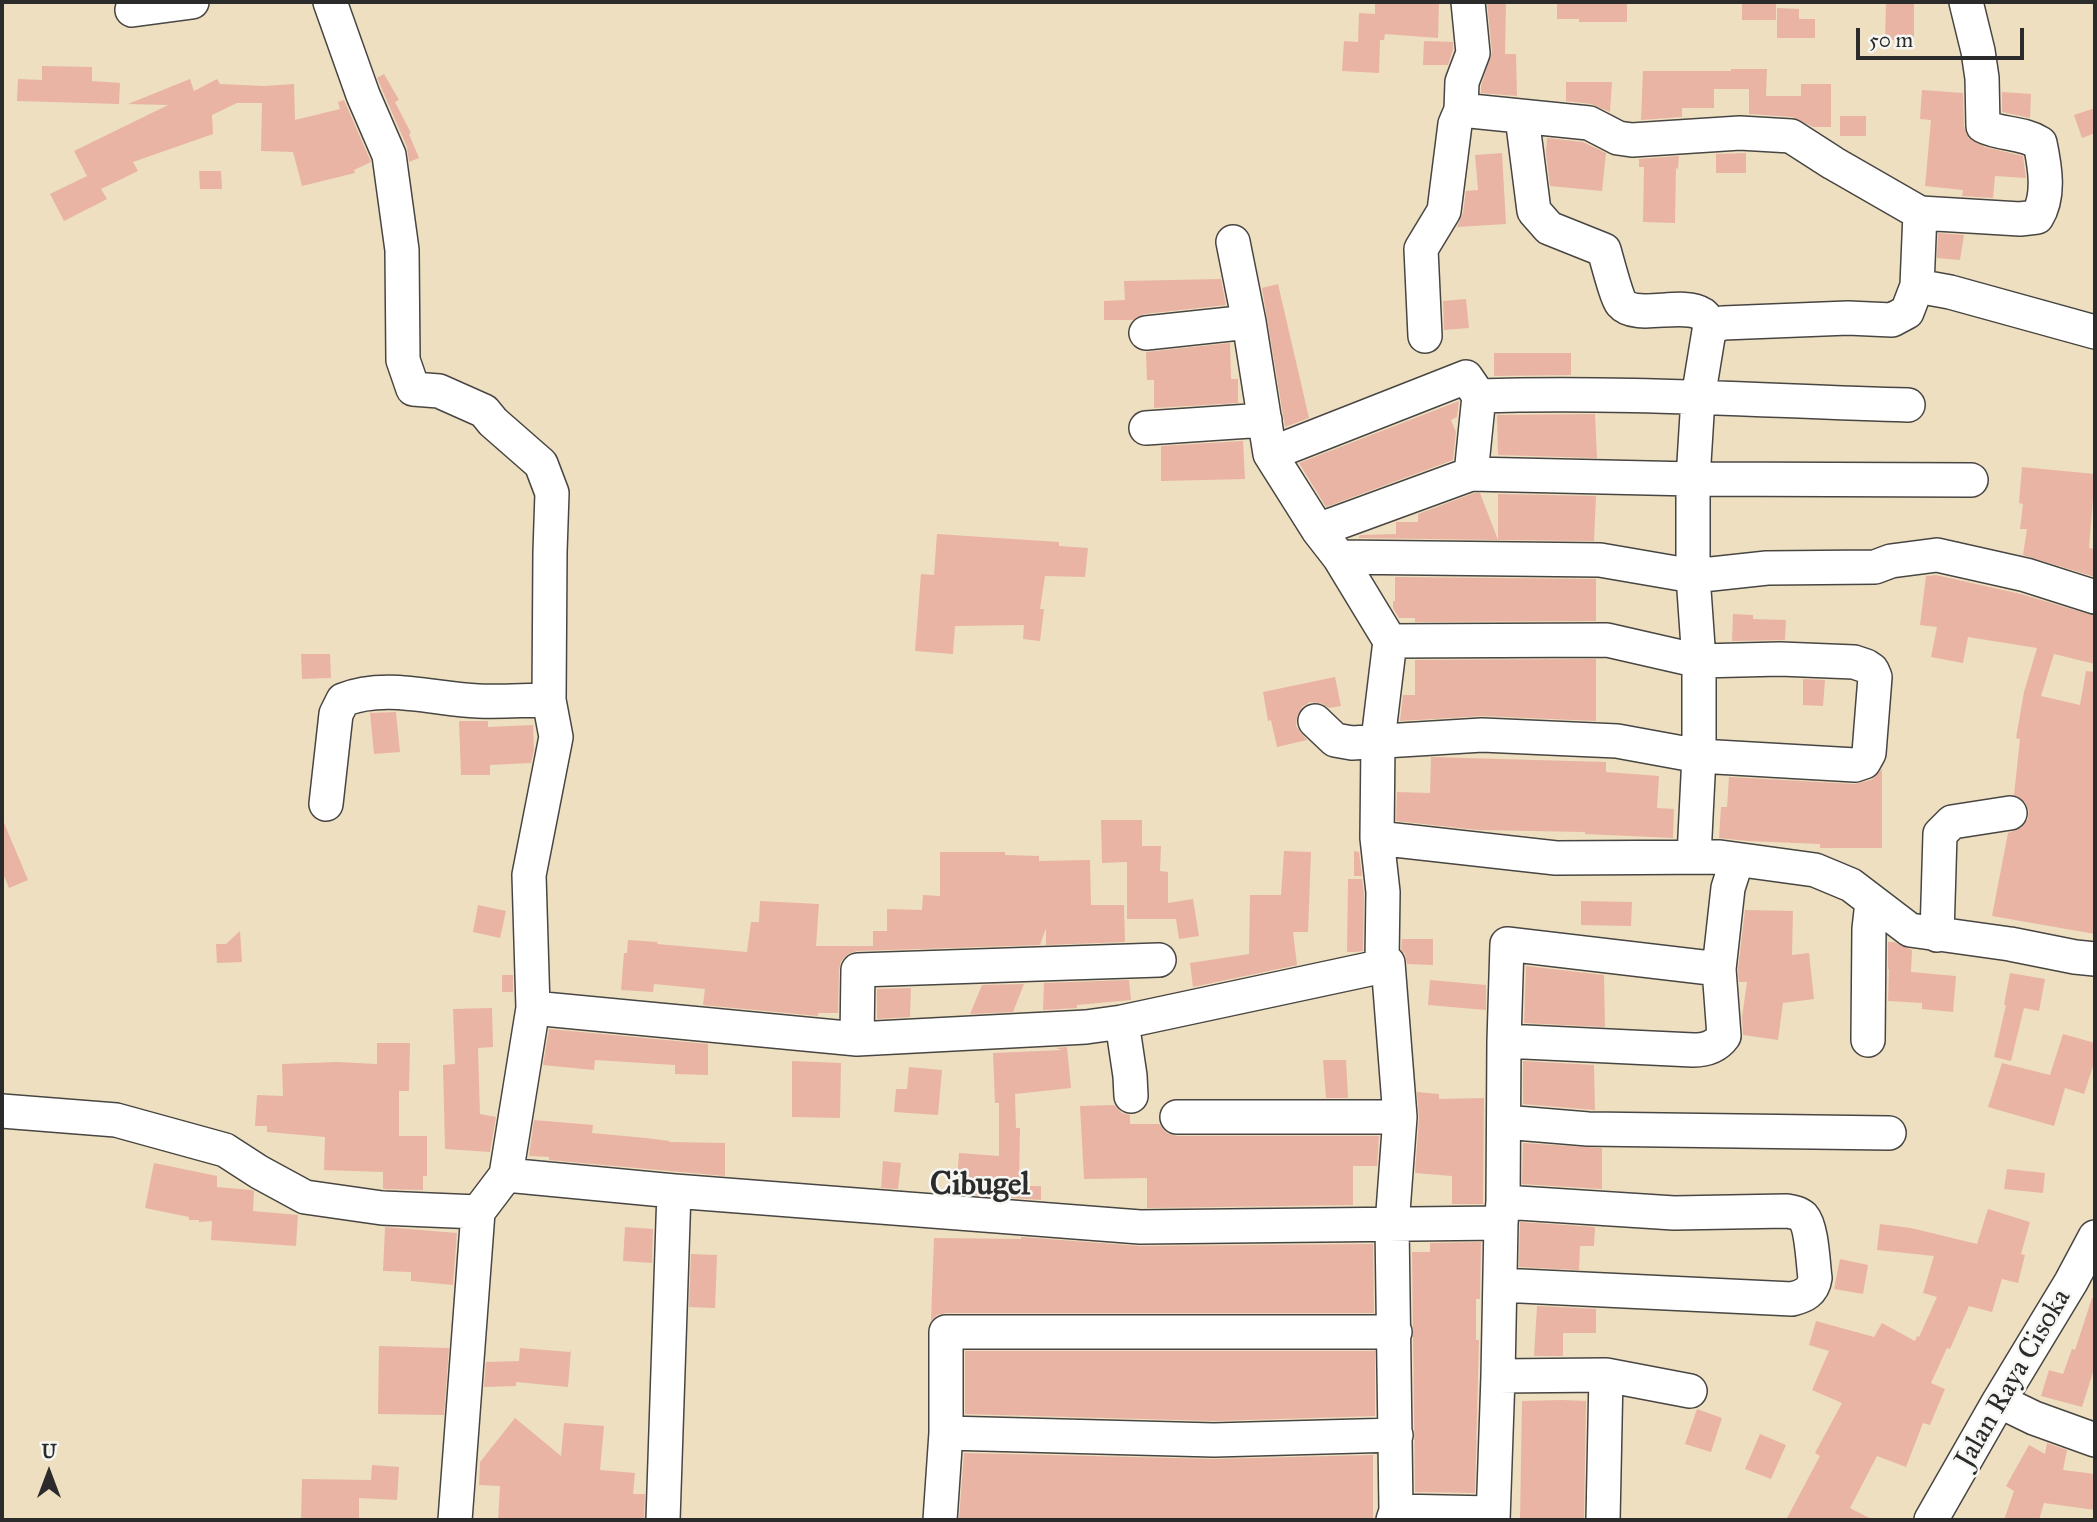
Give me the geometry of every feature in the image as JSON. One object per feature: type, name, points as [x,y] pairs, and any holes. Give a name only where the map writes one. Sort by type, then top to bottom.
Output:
[{"type":"street","points":[[132,10],[192,2]]},
{"type":"street","points":[[330,2],[363,94],[389,155],[402,250],[403,360],[410,384],[413,389],[439,391],[484,411],[541,464],[552,493],[549,700],[556,737],[529,875],[533,1008],[506,1175],[478,1212],[455,1520]]},
{"type":"street","points":[[1425,336],[1421,249],[1444,211],[1455,124],[1461,110],[1462,82],[1473,53],[1468,2]]},
{"type":"street","points":[[1461,110],[1589,123],[1618,138],[1632,140],[1740,133],[1791,136],[1920,214],[2020,219],[2037,217],[2044,201],[2045,166],[2040,143],[2032,138],[1993,131],[1983,126],[1982,78],[1966,2]]},
{"type":"street","points":[[1522,117],[1534,211],[1549,228],[1604,250],[1620,302],[1628,308],[1691,310],[1701,314],[1713,327]]},
{"type":"street","points":[[1694,856],[1699,756],[1699,661],[1693,576],[1693,479],[1698,398],[1709,331],[1723,323],[1848,318],[1892,320],[1907,312],[1917,286],[1920,214]]},
{"type":"street","points":[[1233,243],[1249,322],[1270,454],[1318,530],[1339,557],[1390,641],[1378,740],[1377,838],[1383,892],[1382,960],[1388,963]]},
{"type":"street","points":[[1917,286],[1950,292],[2095,332]]},
{"type":"street","points":[[1146,333],[1249,322]]},
{"type":"street","points":[[1270,454],[1466,377],[1479,396],[1471,474]]},
{"type":"street","points":[[1479,396],[1698,398],[1908,405]]},
{"type":"street","points":[[1146,428],[1265,420]]},
{"type":"street","points":[[1318,530],[1471,474],[1693,479],[1971,480]]},
{"type":"street","points":[[1339,557],[1600,560],[1693,576],[1767,568],[1875,567],[1891,561],[1937,555],[2026,575],[2095,597]]},
{"type":"street","points":[[1315,721],[1335,740],[1369,743],[1378,740],[1482,736],[1617,741],[1699,756],[1855,765],[1864,762],[1869,753],[1875,677],[1872,670],[1854,662],[1780,659],[1699,661],[1607,640],[1390,641]]},
{"type":"street","points":[[326,804],[336,714],[343,700],[356,695],[395,692],[479,701],[549,700]]},
{"type":"street","points":[[1937,935],[1940,834],[1952,822],[2010,813]]},
{"type":"street","points":[[1377,838],[1556,858],[1694,856],[1815,870],[1851,885],[1910,930],[2095,959]]},
{"type":"street","points":[[1504,1041],[1693,1050],[1719,1043],[1724,1036],[1719,969],[1728,888],[1737,860]]},
{"type":"street","points":[[1868,1040],[1869,929],[1872,902]]},
{"type":"street","points":[[1388,963],[1400,1117],[1392,1225],[1395,1516],[1493,1517],[1507,944],[1719,969]]},
{"type":"street","points":[[857,1039],[859,970],[1159,960]]},
{"type":"street","points":[[533,1008],[857,1039],[1086,1027],[1122,1022],[1388,963]]},
{"type":"street","points":[[1122,1022],[1131,1096]]},
{"type":"street","points":[[2,1111],[116,1120],[225,1150],[259,1172],[305,1196],[382,1208],[478,1212]]},
{"type":"street","points":[[1177,1117],[1400,1117]]},
{"type":"street","points":[[1504,1122],[1588,1129],[1889,1133]]},
{"type":"street","points":[[506,1175],[674,1191],[1140,1227],[1392,1225],[1502,1213],[1787,1211],[1804,1218],[1808,1226],[1815,1278],[1809,1293],[1792,1300],[1500,1285]]},
{"type":"street","points":[[663,1520],[674,1191]]},
{"type":"street","name":"Jalan Raya Cisoka","points":[[1931,1520],[2095,1237]]},
{"type":"street","points":[[940,1520],[946,1433],[946,1332],[1395,1332]]},
{"type":"street","points":[[1498,1376],[1606,1375],[1690,1391]]},
{"type":"street","points":[[1603,1520],[1606,1375]]},
{"type":"street","points":[[1999,1401],[2047,1423],[2095,1440]]},
{"type":"street","points":[[946,1433],[1214,1440],[1396,1435]]},
{"type":"building","points":[[1375,2],[1439,2],[1438,38],[1385,34],[1384,40],[1380,40],[1379,73],[1342,71],[1344,41],[1358,42],[1359,13],[1375,14]]},
{"type":"building","points":[[1487,2],[1506,2],[1505,54],[1516,54],[1517,96],[1481,93],[1492,52]]},
{"type":"building","points":[[1557,2],[1627,2],[1627,22],[1557,19]]},
{"type":"building","points":[[1742,2],[1776,2],[1776,20],[1742,20]]},
{"type":"building","points":[[1886,2],[1914,2],[1914,40],[1885,40]]},
{"type":"building","points":[[1777,8],[1799,9],[1799,19],[1815,19],[1815,38],[1777,38]]},
{"type":"building","points":[[1424,41],[1453,42],[1448,65],[1423,65]]},
{"type":"building","points":[[42,66],[92,67],[92,81],[120,83],[119,104],[17,101],[18,79],[42,80]]},
{"type":"building","points":[[1767,69],[1766,96],[1801,96],[1801,84],[1831,84],[1831,127],[1813,127],[1792,117],[1749,114],[1749,89],[1714,89],[1714,108],[1682,108],[1682,117],[1641,120],[1643,71]]},
{"type":"building","points":[[384,74],[399,100],[395,102],[411,133],[409,134],[419,158],[409,162],[407,147],[377,78]]},
{"type":"building","points":[[190,79],[194,91],[217,79],[220,84],[294,84],[295,120],[340,109],[338,102],[344,100],[371,162],[354,170],[355,173],[302,186],[293,152],[261,151],[262,103],[237,103],[212,115],[213,134],[133,162],[138,171],[101,189],[107,199],[64,221],[50,194],[87,176],[74,151],[168,105],[128,104]]},
{"type":"building","points":[[1566,82],[1612,82],[1610,112],[1591,104],[1566,101]]},
{"type":"building","points":[[1922,90],[1963,93],[1964,126],[1968,137],[1985,147],[2023,156],[2026,178],[1995,176],[1993,198],[1962,196],[1963,190],[1925,186],[1931,120],[1920,119]]},
{"type":"building","points":[[2002,92],[2031,94],[2030,118],[2002,112]]},
{"type":"building","points":[[2095,108],[2095,133],[2082,138],[2074,115]]},
{"type":"building","points":[[1840,116],[1866,116],[1866,136],[1840,136]]},
{"type":"building","points":[[1547,138],[1583,142],[1606,153],[1602,191],[1550,186]]},
{"type":"building","points":[[1502,153],[1506,224],[1457,227],[1463,213],[1466,191],[1478,190],[1475,155]]},
{"type":"building","points":[[1746,153],[1746,173],[1716,173],[1716,154]]},
{"type":"building","points":[[1679,156],[1678,169],[1676,168],[1675,223],[1643,222],[1644,167],[1639,167],[1639,159]]},
{"type":"building","points":[[199,171],[221,171],[222,189],[200,189]]},
{"type":"building","points":[[1938,233],[1964,235],[1960,260],[1937,258]]},
{"type":"building","points":[[1221,279],[1226,305],[1144,314],[1133,320],[1104,320],[1104,301],[1125,300],[1124,281]]},
{"type":"building","points":[[1278,284],[1309,418],[1285,427],[1262,288]]},
{"type":"building","points":[[1466,299],[1469,328],[1444,330],[1443,301]]},
{"type":"building","points":[[1230,343],[1231,379],[1238,379],[1238,403],[1154,408],[1154,380],[1147,380],[1146,352]]},
{"type":"building","points":[[1494,353],[1571,353],[1571,375],[1494,376]]},
{"type":"building","points":[[1459,401],[1457,417],[1451,420],[1456,432],[1453,460],[1326,507],[1299,463]]},
{"type":"building","points":[[1595,414],[1597,458],[1498,455],[1497,415]]},
{"type":"building","points":[[1243,441],[1245,479],[1161,481],[1161,446]]},
{"type":"building","points":[[2022,467],[2095,474],[2089,548],[2095,549],[2095,577],[2023,555],[2027,529],[2020,529],[2023,504],[2019,503]]},
{"type":"building","points":[[1480,493],[1498,540],[1359,538],[1361,535],[1396,534],[1396,522],[1418,522],[1418,514]]},
{"type":"building","points":[[1498,494],[1596,496],[1594,541],[1498,540]]},
{"type":"building","points":[[937,534],[1059,542],[1059,546],[1088,548],[1085,577],[1045,576],[1040,609],[1044,609],[1040,641],[1023,639],[1024,625],[955,626],[953,654],[915,651],[921,574],[934,575]]},
{"type":"building","points":[[1936,575],[2021,594],[2095,616],[2095,664],[2054,654],[2041,696],[2080,705],[2086,671],[2095,672],[2095,934],[1992,916],[2008,833],[2021,828],[2028,819],[2029,811],[2025,802],[2014,795],[2020,739],[2016,738],[2024,692],[2037,648],[1968,637],[1963,663],[1931,657],[1937,627],[1920,625],[1926,576]]},
{"type":"building","points":[[1395,577],[1596,579],[1596,621],[1415,622],[1415,618],[1399,618],[1393,608]]},
{"type":"building","points":[[1733,614],[1753,615],[1753,619],[1786,620],[1785,640],[1732,641]]},
{"type":"building","points":[[301,654],[330,654],[331,678],[302,679]]},
{"type":"building","points":[[1596,659],[1596,721],[1483,716],[1400,721],[1403,695],[1415,695],[1415,660]]},
{"type":"building","points":[[1335,677],[1341,706],[1329,708],[1310,702],[1302,707],[1296,726],[1307,740],[1277,747],[1271,720],[1268,721],[1263,692]]},
{"type":"building","points":[[1803,679],[1825,680],[1823,706],[1803,705]]},
{"type":"building","points":[[396,712],[400,752],[374,754],[370,713]]},
{"type":"building","points":[[459,721],[488,721],[488,727],[533,725],[534,750],[531,763],[490,765],[490,775],[461,775]]},
{"type":"building","points":[[1431,757],[1606,762],[1606,772],[1659,776],[1657,808],[1674,809],[1673,838],[1585,832],[1478,830],[1396,821],[1397,792],[1430,793]]},
{"type":"building","points":[[1882,769],[1882,848],[1820,848],[1820,844],[1719,838],[1721,807],[1727,807],[1729,777],[1854,784],[1871,780]]},
{"type":"building","points":[[2,818],[28,880],[9,888],[2,871]]},
{"type":"building","points":[[1101,820],[1142,820],[1142,846],[1161,846],[1160,871],[1168,872],[1168,903],[1193,899],[1199,936],[1179,939],[1176,919],[1127,919],[1127,862],[1102,863]]},
{"type":"building","points":[[1284,851],[1311,852],[1308,932],[1293,932],[1297,965],[1193,987],[1190,963],[1249,954],[1250,895],[1281,895]]},
{"type":"building","points":[[1354,851],[1359,852],[1362,876],[1354,876]]},
{"type":"building","points":[[940,852],[1005,852],[1005,855],[1039,856],[1039,861],[1090,860],[1091,905],[1124,905],[1125,942],[1046,945],[1046,928],[1040,945],[857,951],[848,954],[841,961],[838,1013],[818,1013],[818,1016],[703,1005],[705,989],[654,984],[653,992],[621,990],[624,953],[627,953],[628,940],[747,952],[751,922],[759,922],[760,901],[819,904],[816,946],[873,946],[873,931],[887,931],[887,909],[922,910],[923,895],[940,896]]},
{"type":"building","points":[[1348,879],[1362,879],[1363,951],[1347,952]]},
{"type":"building","points":[[1581,901],[1632,902],[1631,926],[1581,925]]},
{"type":"building","points":[[478,905],[506,911],[500,938],[473,932]]},
{"type":"building","points":[[1745,910],[1793,911],[1792,955],[1809,953],[1814,999],[1783,1003],[1778,1040],[1743,1035],[1742,1017],[1747,982],[1739,982],[1738,969]]},
{"type":"building","points":[[240,931],[242,962],[217,963],[216,944],[226,944]]},
{"type":"building","points":[[1402,939],[1433,939],[1433,965],[1407,964],[1405,954],[1401,950]]},
{"type":"building","points":[[1888,942],[1912,950],[1911,972],[1956,976],[1953,1012],[1922,1009],[1922,1003],[1888,1001]]},
{"type":"building","points":[[1526,966],[1604,975],[1605,1027],[1524,1023]]},
{"type":"building","points":[[2010,973],[2045,979],[2039,1011],[2024,1008],[2011,1061],[1994,1057]]},
{"type":"building","points":[[502,975],[513,975],[513,992],[502,992]]},
{"type":"building","points":[[1129,980],[1131,1000],[1043,1010],[1044,983]]},
{"type":"building","points":[[1430,980],[1486,985],[1486,1010],[1428,1005]]},
{"type":"building","points":[[1024,984],[1013,1012],[970,1014],[982,985]]},
{"type":"building","points":[[911,988],[910,1017],[877,1019],[877,989]]},
{"type":"building","points":[[492,1008],[493,1047],[478,1048],[480,1114],[496,1117],[490,1152],[445,1149],[443,1065],[455,1064],[453,1009]]},
{"type":"building","points":[[549,1029],[708,1044],[708,1075],[675,1074],[675,1065],[595,1060],[594,1070],[543,1065]]},
{"type":"building","points":[[2063,1034],[2095,1043],[2095,1060],[2084,1094],[2065,1088],[2054,1126],[1988,1107],[2002,1063],[2050,1075]]},
{"type":"building","points":[[377,1043],[410,1043],[409,1091],[399,1091],[399,1136],[427,1136],[427,1176],[423,1176],[423,1190],[383,1189],[383,1172],[324,1170],[325,1137],[267,1132],[267,1126],[255,1126],[257,1095],[283,1096],[282,1064],[377,1064]]},
{"type":"building","points":[[1067,1047],[1071,1088],[1015,1094],[1016,1128],[1020,1128],[1019,1186],[1041,1186],[1041,1200],[956,1194],[959,1153],[999,1156],[999,1103],[995,1103],[993,1053],[1062,1050],[1056,1048]]},
{"type":"building","points":[[1323,1060],[1346,1060],[1348,1098],[1326,1098]]},
{"type":"building","points":[[792,1061],[841,1063],[840,1118],[792,1117]]},
{"type":"building","points":[[1523,1061],[1594,1065],[1595,1110],[1523,1104]]},
{"type":"building","points":[[909,1067],[942,1070],[938,1115],[894,1112],[896,1089],[907,1089]]},
{"type":"building","points":[[1417,1092],[1439,1094],[1439,1099],[1484,1098],[1483,1204],[1452,1204],[1452,1176],[1415,1173],[1419,1118]]},
{"type":"building","points":[[1114,1105],[1122,1113],[1130,1115],[1130,1124],[1159,1124],[1167,1133],[1177,1136],[1379,1136],[1377,1166],[1353,1166],[1353,1205],[1147,1208],[1147,1178],[1084,1179],[1080,1106]]},
{"type":"building","points":[[534,1120],[593,1125],[592,1133],[669,1142],[725,1143],[725,1176],[529,1156]]},
{"type":"building","points":[[1523,1143],[1602,1148],[1602,1189],[1522,1184]]},
{"type":"building","points":[[883,1161],[901,1163],[898,1189],[881,1188]]},
{"type":"building","points":[[154,1163],[217,1176],[217,1187],[252,1190],[253,1211],[298,1215],[296,1246],[211,1240],[212,1221],[199,1222],[189,1220],[189,1217],[145,1208]]},
{"type":"building","points":[[2007,1169],[2045,1173],[2043,1193],[2004,1189]]},
{"type":"building","points":[[1988,1209],[2030,1222],[2021,1254],[2025,1255],[2018,1283],[2002,1279],[1992,1312],[1969,1306],[1931,1383],[1945,1389],[1930,1425],[1923,1423],[1906,1467],[1877,1456],[1850,1508],[1873,1520],[1786,1520],[1820,1456],[1815,1453],[1842,1403],[1812,1390],[1829,1351],[1809,1345],[1816,1321],[1874,1337],[1882,1323],[1915,1341],[1937,1297],[1923,1293],[1934,1256],[1877,1250],[1880,1224],[1911,1228],[1977,1244]]},
{"type":"building","points":[[1520,1222],[1595,1227],[1594,1246],[1580,1246],[1579,1270],[1519,1267]]},
{"type":"building","points":[[385,1227],[457,1233],[453,1285],[411,1281],[411,1272],[383,1271]]},
{"type":"building","points":[[625,1227],[653,1229],[652,1263],[623,1261]]},
{"type":"building","points":[[1021,1237],[1140,1246],[1373,1244],[1374,1313],[946,1313],[937,1315],[931,1321],[934,1238]]},
{"type":"building","points":[[1481,1242],[1480,1299],[1476,1299],[1476,1340],[1479,1340],[1475,1493],[1415,1492],[1412,1252],[1430,1252],[1430,1243]]},
{"type":"building","points":[[691,1254],[717,1255],[715,1308],[689,1307]]},
{"type":"building","points":[[1840,1259],[1868,1265],[1863,1294],[1834,1289]]},
{"type":"building","points":[[2092,1298],[2095,1298],[2095,1366],[2082,1407],[2041,1396],[2049,1370],[2063,1374],[2072,1349],[2075,1350]]},
{"type":"building","points":[[1537,1306],[1596,1309],[1596,1333],[1563,1333],[1563,1356],[1534,1356]]},
{"type":"building","points":[[379,1346],[449,1348],[444,1415],[378,1414]]},
{"type":"building","points":[[520,1348],[571,1350],[568,1387],[516,1382],[516,1386],[484,1387],[486,1362],[519,1361]]},
{"type":"building","points":[[965,1351],[1375,1351],[1375,1416],[1214,1421],[965,1414]]},
{"type":"building","points":[[1522,1401],[1586,1401],[1584,1520],[1520,1520]]},
{"type":"building","points":[[1697,1409],[1722,1418],[1711,1452],[1685,1444]]},
{"type":"building","points":[[515,1418],[561,1456],[564,1423],[604,1426],[600,1470],[635,1473],[633,1494],[645,1494],[644,1520],[498,1520],[500,1486],[479,1485],[480,1462]]},
{"type":"building","points":[[1760,1434],[1786,1445],[1771,1479],[1745,1469]]},
{"type":"building","points":[[2047,1443],[2067,1450],[2063,1470],[2095,1474],[2095,1510],[2044,1503],[2039,1520],[2004,1520],[2014,1491],[2006,1486],[2029,1445],[2045,1454]]},
{"type":"building","points":[[964,1453],[1214,1459],[1373,1455],[1373,1520],[959,1519]]},
{"type":"building","points":[[372,1465],[399,1467],[397,1500],[359,1498],[359,1520],[301,1520],[302,1479],[371,1480]]},
{"type":"district","name":"Cibugel","points":[[980,1186]]}]
